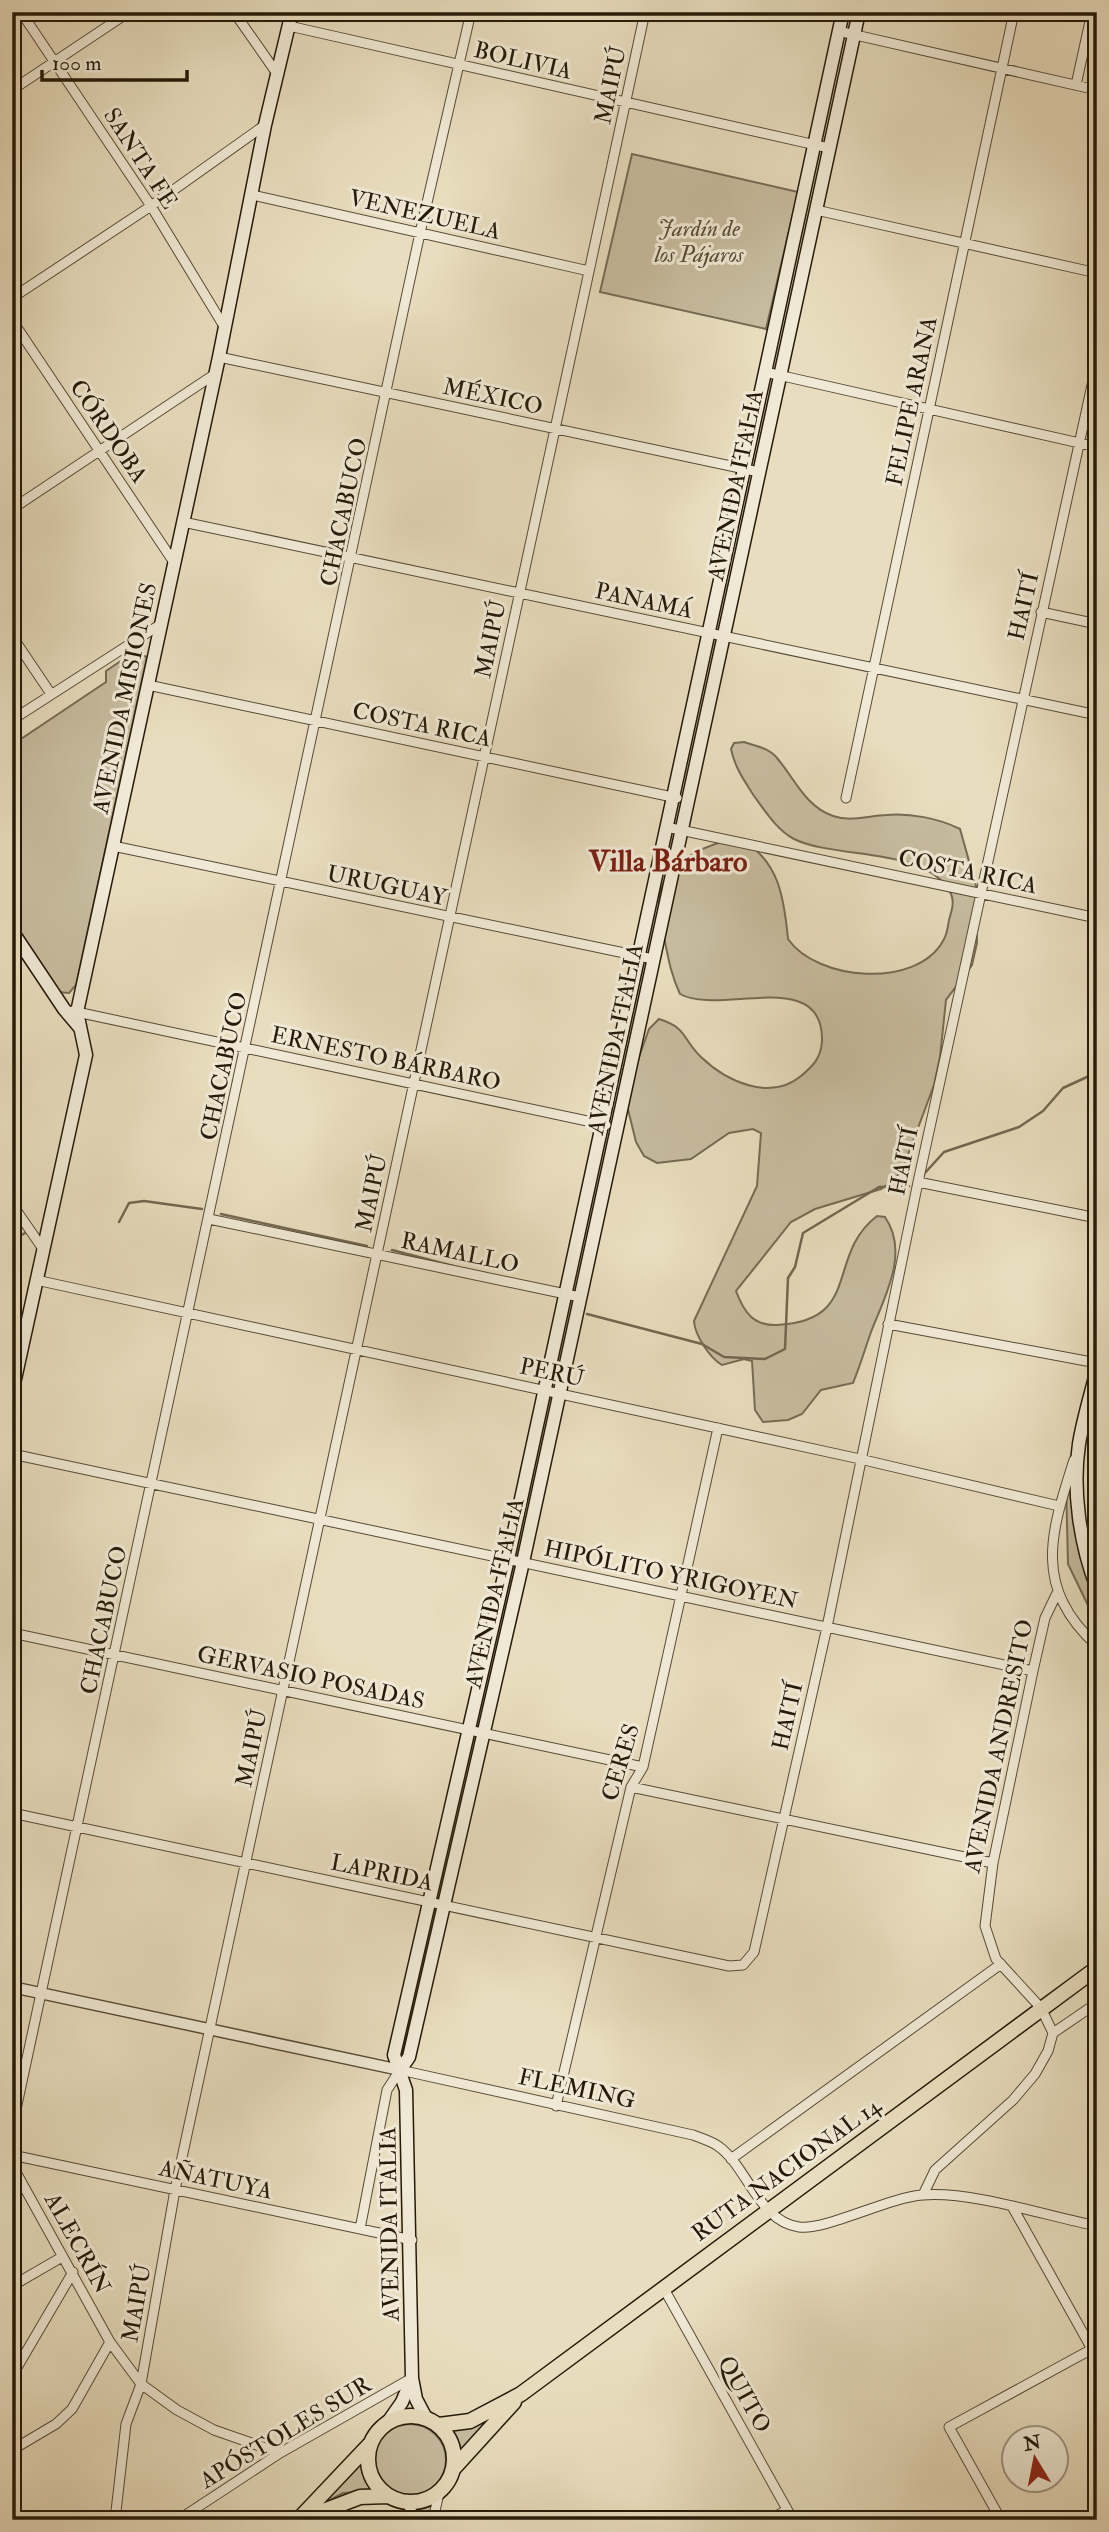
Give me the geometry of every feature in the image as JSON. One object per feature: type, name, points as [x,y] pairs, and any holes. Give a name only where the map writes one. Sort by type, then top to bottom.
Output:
[{"type":"highway","name":"RUTA NACIONAL 14","points":[[1077,1980],[1097,1959]]},
{"type":"highway","name":"RUTA NACIONAL 14","points":[[388,2422],[400,2417],[432,2422],[470,2421],[522,2394],[1077,1980],[1097,1968]]},
{"type":"highway","name":"RUTA NACIONAL 14","points":[[439,2493],[454,2468],[522,2394]]},
{"type":"highway","points":[[298,2520],[388,2422]]},
{"type":"highway","points":[[432,2422],[452,2445],[454,2468]]},
{"type":"highway","points":[[369,2445],[370,2474],[387,2496]]},
{"type":"highway","points":[[298,2520],[341,2502],[387,2496],[406,2502],[417,2502],[439,2493]]},
{"type":"main road","name":"AVENIDA MISIONES","points":[[12,1393],[86,1055],[77,1012],[219,358],[265,125],[292,12]]},
{"type":"main road","name":"AVENIDA ITALIA","points":[[432,2422],[416,2399],[412,2378],[412,2240],[407,2090],[394,2055],[508,1559],[842,12]]},
{"type":"main road","name":"AVENIDA ITALIA","points":[[400,2070],[409,2057],[523,1562],[859,12]]},
{"type":"main road","points":[[12,931],[64,1009],[80,1028]]},
{"type":"main road","name":"AVENIDA ANDRESITO","points":[[1079,1446],[1097,1369]]},
{"type":"main road","points":[[1079,1446],[1079,1513],[1084,1544],[1097,1588]]},
{"type":"main road","name":"AVENIDA ITALIA","points":[[388,2422],[402,2402],[412,2378]]},
{"type":"street","name":"SANTA FE","points":[[20,12],[150,206],[225,329]]},
{"type":"street","points":[[12,90],[128,12]]},
{"type":"street","points":[[234,12],[278,75]]},
{"type":"street","name":"CHACABUCO","points":[[12,2128],[471,12]]},
{"type":"street","name":"MAIPÚ","points":[[115,2520],[126,2424],[141,2384],[175,2190],[645,12]]},
{"type":"street","name":"FELIPE ARANA","points":[[846,798],[1014,12]]},
{"type":"street","points":[[1076,85],[1092,12]]},
{"type":"street","name":"BOLIVIA","points":[[289,26],[625,104],[830,148]]},
{"type":"street","points":[[838,31],[1097,90]]},
{"type":"street","points":[[12,298],[265,125]]},
{"type":"street","name":"VENEZUELA","points":[[252,195],[589,271]]},
{"type":"street","points":[[816,210],[1097,272]]},
{"type":"street","name":"CÓRDOBA","points":[[12,320],[174,564]]},
{"type":"street","name":"MÉXICO","points":[[219,358],[759,472]]},
{"type":"street","name":"HAITÍ","points":[[743,1965],[754,1952],[827,1627],[918,1182],[1097,362]]},
{"type":"street","points":[[765,372],[1097,447]]},
{"type":"street","points":[[12,509],[215,374]]},
{"type":"street","name":"PANAMÁ","points":[[183,522],[1097,715]]},
{"type":"street","points":[[1041,612],[1097,624]]},
{"type":"street","points":[[12,720],[161,624]]},
{"type":"street","points":[[12,636],[51,694]]},
{"type":"street","name":"COSTA RICA","points":[[148,685],[688,800]]},
{"type":"street","name":"COSTA RICA","points":[[666,827],[1097,918]]},
{"type":"street","name":"URUGUAY","points":[[113,846],[653,959]]},
{"type":"street","name":"ERNESTO BÁRBARO","points":[[64,1009],[617,1127]]},
{"type":"street","points":[[918,1182],[1097,1218]]},
{"type":"street","points":[[12,1204],[43,1249]]},
{"type":"street","name":"RAMALLO","points":[[209,1219],[580,1297]]},
{"type":"street","name":"PERÚ","points":[[36,1280],[860,1458],[1059,1506]]},
{"type":"street","points":[[888,1324],[1097,1363]]},
{"type":"street","name":"CERES","points":[[556,2106],[631,1787],[643,1767],[718,1428]]},
{"type":"street","name":"AVENIDA ANDRESITO","points":[[1053,2033],[1041,2008],[1001,1964],[988,1940],[985,1926],[993,1863],[1033,1671],[1045,1618],[1057,1593],[1052,1573],[1059,1506],[1079,1446]]},
{"type":"street","name":"HIPÓLITO YRIGOYEN","points":[[12,1454],[1033,1671]]},
{"type":"street","points":[[1057,1593],[1082,1633],[1097,1646]]},
{"type":"street","name":"GERVASIO POSADAS","points":[[12,1633],[643,1767]]},
{"type":"street","points":[[631,1787],[993,1863]]},
{"type":"street","name":"LAPRIDA","points":[[12,1814],[595,1939],[729,1966],[743,1965]]},
{"type":"street","points":[[731,2159],[1001,1964]]},
{"type":"street","name":"FLEMING","points":[[12,1987],[693,2135],[718,2146],[731,2159],[768,2210],[799,2227],[817,2225],[884,2202],[923,2195],[960,2196],[1097,2226]]},
{"type":"street","points":[[923,2195],[935,2170],[1013,2100],[1035,2074],[1048,2051],[1053,2033],[1097,2003]]},
{"type":"street","name":"AVENIDA ITALIA","points":[[360,2230],[387,2090],[400,2070]]},
{"type":"street","name":"AÑATUYA","points":[[12,2155],[412,2240]]},
{"type":"street","name":"ALECRÍN","points":[[12,2165],[110,2342],[141,2384],[177,2410],[214,2430],[280,2453]]},
{"type":"street","points":[[1001,2520],[949,2427],[1094,2354],[1013,2208]]},
{"type":"street","points":[[12,2286],[62,2257]]},
{"type":"street","points":[[12,2376],[73,2273]]},
{"type":"street","name":"QUITO","points":[[663,2287],[793,2520]]},
{"type":"street","points":[[12,2450],[56,2424],[72,2409],[110,2342]]},
{"type":"street","name":"APÓSTOLES SUR","points":[[178,2520],[280,2453],[412,2378]]},
{"type":"street","points":[[433,2520],[439,2493]]},
{"type":"street","points":[[406,2502],[417,2520]]},
{"type":"street","points":[[769,2520],[787,2510]]},
{"type":"green space","name":"Jardín de los Pájaros","points":[[632,154],[798,192],[766,329],[600,292]]},
{"type":"green space","points":[[134,652],[147,657],[76,985],[69,993],[58,992],[12,920],[12,745],[106,682],[106,671]]},
{"type":"green space","points":[[744,742],[774,755],[808,799],[833,816],[853,819],[886,815],[914,816],[933,819],[960,829],[976,886],[977,943],[972,965],[946,1000],[934,1085],[903,1168],[894,1180],[881,1189],[815,1209],[791,1222],[736,1291],[750,1316],[762,1323],[777,1325],[804,1321],[822,1312],[833,1299],[861,1232],[877,1216],[885,1217],[892,1231],[895,1260],[892,1275],[853,1383],[821,1390],[802,1414],[788,1420],[763,1422],[755,1410],[752,1361],[744,1359],[722,1365],[704,1346],[694,1321],[757,1186],[761,1133],[753,1129],[729,1133],[691,1159],[657,1163],[644,1156],[636,1142],[625,1097],[649,1029],[659,1019],[680,1030],[695,1051],[711,1066],[735,1080],[762,1088],[789,1084],[813,1065],[822,1041],[818,1018],[806,1005],[788,999],[697,999],[680,994],[664,937],[659,906],[661,889],[674,869],[693,854],[739,838],[763,857],[777,881],[788,939],[802,953],[821,964],[866,974],[890,973],[911,967],[930,956],[943,941],[953,901],[939,879],[923,868],[880,856],[812,845],[788,835],[767,814],[737,768],[731,749],[734,743]]},
{"type":"green space","points":[[1066,1482],[1070,1485],[1079,1552],[1097,1610],[1097,1624],[1068,1564]]},
{"type":"green space","points":[[1097,1482],[1097,1530],[1090,1512],[1093,1483]]},
{"type":"green space","points":[[488,2419],[459,2456],[449,2429],[469,2427]]},
{"type":"green space","points":[[417,2424],[436,2434],[444,2446],[444,2474],[436,2486],[424,2494],[403,2496],[384,2486],[376,2474],[374,2453],[384,2434],[396,2426]]},
{"type":"green space","points":[[361,2459],[362,2472],[372,2491],[343,2493],[315,2508]]},
{"type":"green space","points":[[433,2502],[429,2520],[423,2520],[414,2506]]},
{"type":"waterway","points":[[924,1174],[944,1152],[1019,1127],[1043,1111],[1063,1088],[1087,1077],[1097,1082]]},
{"type":"waterway","points":[[587,1314],[702,1344],[724,1357],[765,1359],[785,1349],[788,1278],[795,1267],[803,1233],[879,1187],[909,1186]]},
{"type":"waterway","points":[[119,1222],[129,1203],[144,1201],[202,1209]]},
{"type":"waterway","points":[[221,1214],[367,1246]]},
{"type":"waterway","points":[[12,1240],[27,1232]]},
{"type":"waterway","points":[[392,1250],[453,1266]]},
{"type":"district","name":"Villa Bárbaro","points":[[668,861]]}]
